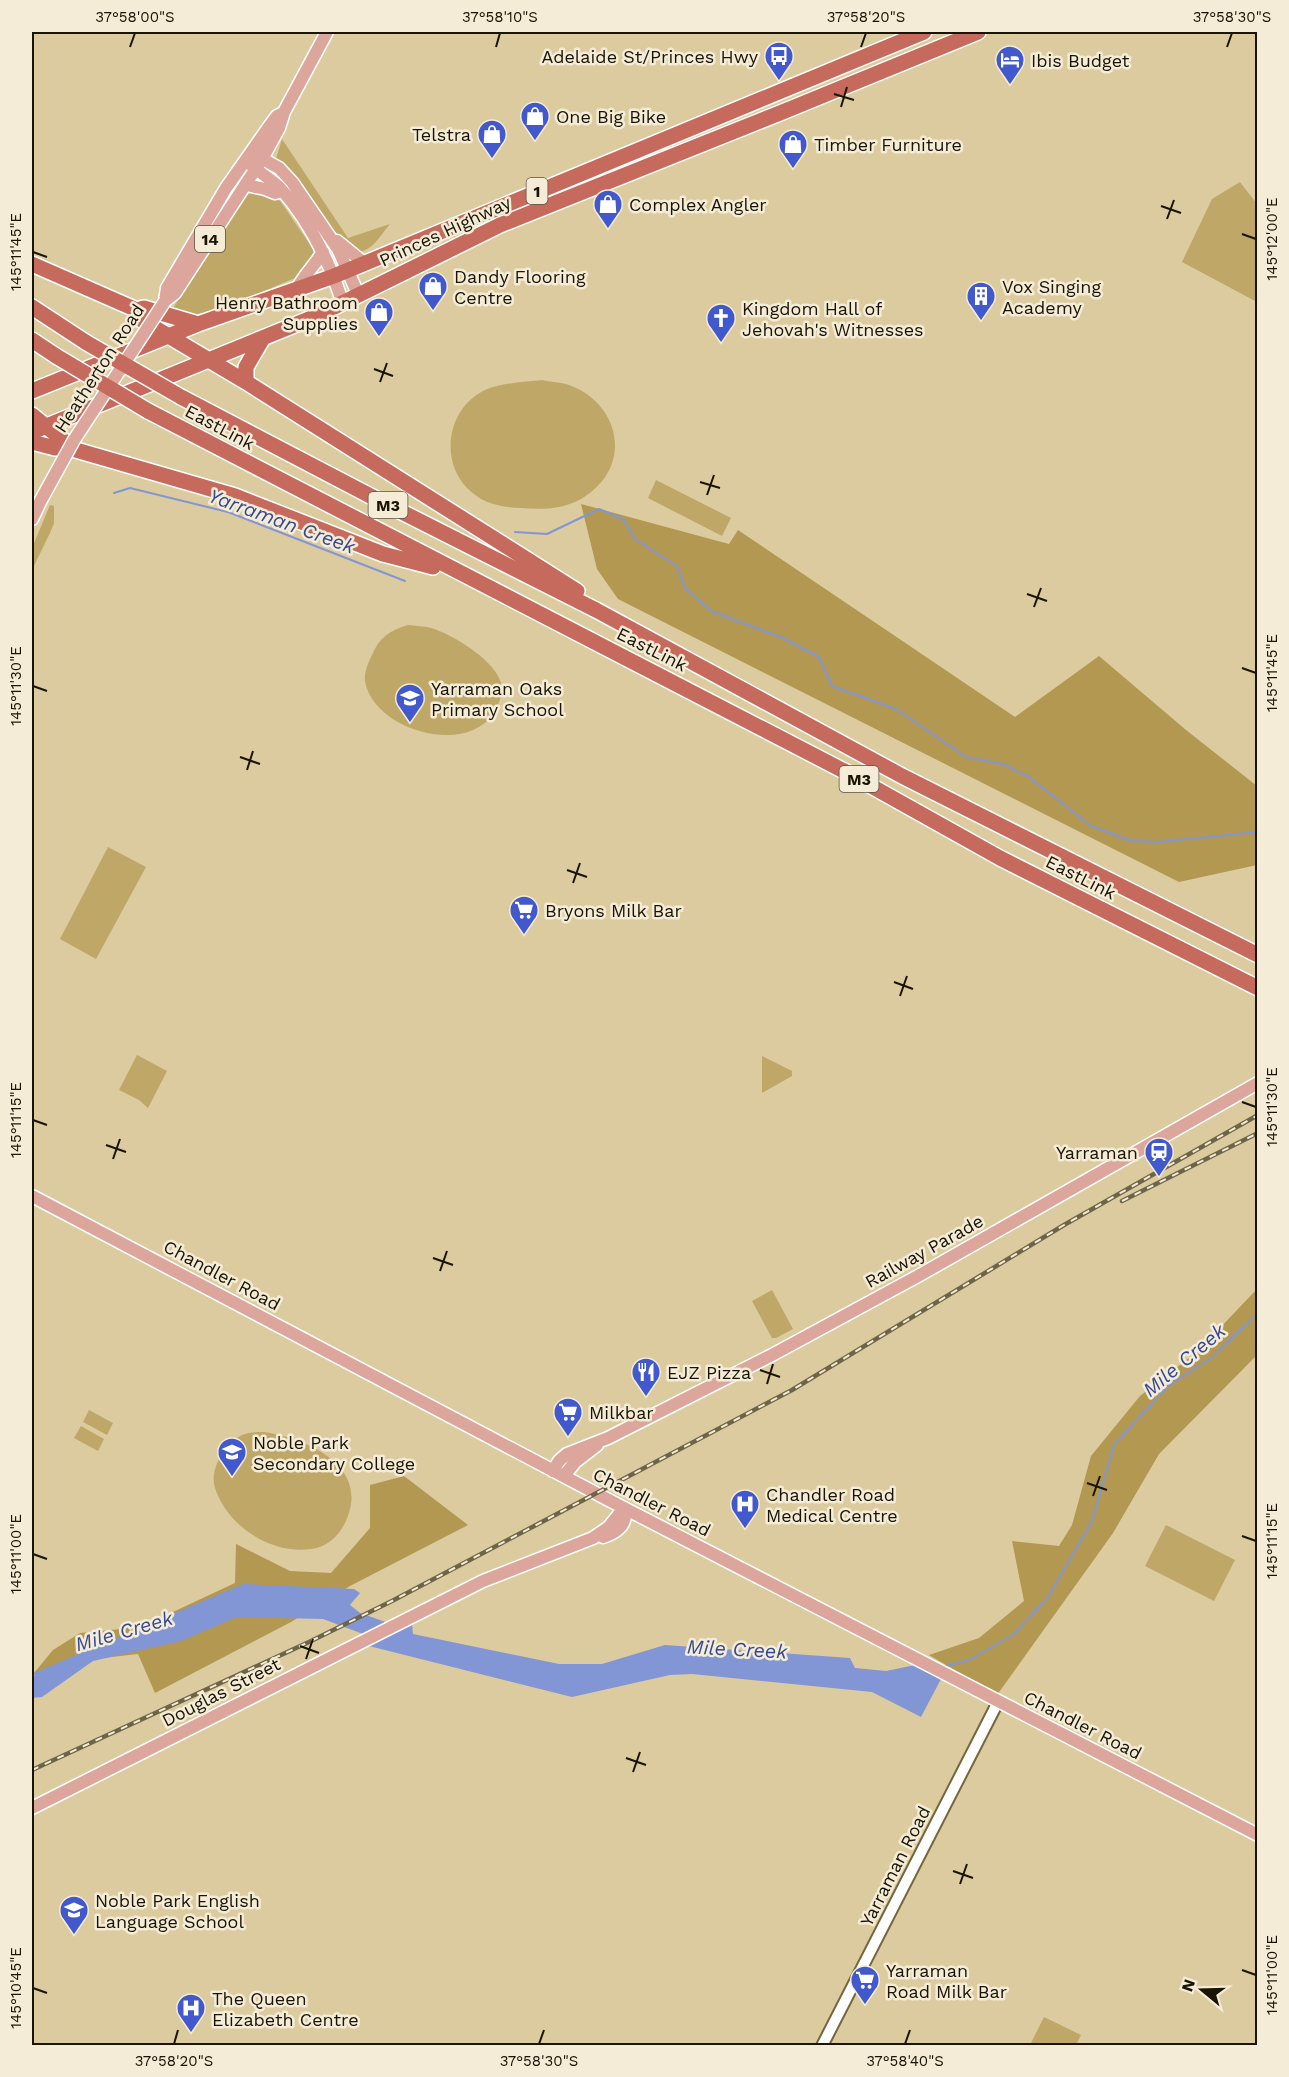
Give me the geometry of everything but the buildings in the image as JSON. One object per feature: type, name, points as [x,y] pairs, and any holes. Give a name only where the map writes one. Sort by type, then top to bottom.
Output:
[{"type":"highway","name":"Princes Highway","points":[[32,391],[198,324],[341,273],[924,32]]},
{"type":"highway","name":"Princes Highway","points":[[39,430],[314,317],[342,301],[500,225],[978,32]]},
{"type":"highway","points":[[32,264],[138,310],[144,308],[198,324]]},
{"type":"highway","name":"EastLink","points":[[32,307],[87,343],[181,397],[596,610],[902,776],[1257,954]]},
{"type":"highway","points":[[138,310],[140,318],[168,336],[246,382],[575,589],[596,610]]},
{"type":"highway","points":[[246,382],[246,367],[263,338]]},
{"type":"highway","name":"EastLink","points":[[32,340],[148,411],[459,574],[846,772],[1000,858],[1257,988]]},
{"type":"highway","points":[[32,415],[39,430],[69,448],[235,496],[383,554],[459,574]]},
{"type":"highway","points":[[32,442],[55,448],[69,448]]},
{"type":"main road","name":"Heatherton Road","points":[[32,519],[74,440],[169,294],[259,164],[327,32]]},
{"type":"main road","name":"Heatherton Road","points":[[169,294],[226,188],[277,116],[284,112]]},
{"type":"main road","points":[[248,156],[259,164],[282,190],[323,252],[358,294]]},
{"type":"main road","points":[[259,164],[279,168],[292,182],[330,237],[341,273],[342,301]]},
{"type":"main road","points":[[246,185],[275,193],[282,190]]},
{"type":"main road","points":[[330,237],[364,263]]},
{"type":"main road","points":[[297,289],[303,277],[314,267],[323,252]]},
{"type":"main road","name":"Railway Parade","points":[[559,1474],[559,1461],[567,1454],[602,1440],[762,1361],[918,1276],[1257,1083]]},
{"type":"main road","name":"Chandler Road","points":[[32,1196],[624,1508],[1257,1835]]},
{"type":"main road","points":[[590,1540],[605,1522],[608,1499]]},
{"type":"main road","points":[[612,1533],[623,1524],[624,1508]]},
{"type":"main road","name":"Douglas Street","points":[[590,1540],[609,1527],[624,1508]]},
{"type":"main road","name":"Douglas Street","points":[[32,1808],[483,1581],[590,1540],[633,1526],[654,1523]]},
{"type":"street","name":"Yarraman Road","points":[[822,2046],[998,1702]]},
{"type":"shaded area","points":[[282,139],[348,238],[390,224],[374,244],[364,251],[351,251],[276,159]]},
{"type":"shaded area","points":[[1240,182],[1257,204],[1257,302],[1182,262],[1212,199]]},
{"type":"shaded area","points":[[253,191],[275,197],[281,202],[313,249],[314,259],[295,278],[228,306],[192,315],[172,310],[243,197]]},
{"type":"shaded area","points":[[542,380],[569,385],[586,394],[599,405],[609,419],[614,435],[615,451],[611,467],[601,482],[587,495],[564,506],[530,509],[506,507],[479,498],[458,477],[453,464],[451,436],[455,423],[471,399],[489,388]]},
{"type":"shaded area","points":[[656,480],[731,518],[722,536],[648,498]]},
{"type":"shaded area","points":[[581,504],[729,544],[738,530],[1015,717],[1099,656],[1186,730],[1257,786],[1257,865],[1179,882],[618,599],[597,569]]},
{"type":"shaded area","points":[[50,505],[54,506],[54,523],[32,570],[32,548]]},
{"type":"shaded area","points":[[408,625],[431,628],[461,642],[482,657],[497,674],[502,691],[500,700],[485,723],[459,734],[426,733],[393,719],[380,709],[370,696],[365,681],[367,668],[382,639],[396,629]]},
{"type":"shaded area","points":[[108,847],[146,867],[96,959],[60,939]]},
{"type":"shaded area","points":[[137,1055],[167,1071],[148,1108],[139,1100],[119,1090]]},
{"type":"shaded area","points":[[762,1056],[792,1071],[792,1076],[762,1093]]},
{"type":"shaded area","points":[[1257,1289],[1257,1355],[1159,1454],[1113,1533],[997,1695],[929,1655],[979,1638],[1024,1601],[1012,1541],[1059,1546],[1072,1525],[1091,1456],[1140,1396],[1198,1351]]},
{"type":"shaded area","points":[[772,1290],[793,1329],[776,1338],[772,1338],[752,1301]]},
{"type":"shaded area","points":[[89,1410],[113,1423],[107,1435],[83,1422]]},
{"type":"shaded area","points":[[81,1426],[104,1439],[98,1451],[74,1438]]},
{"type":"shaded area","points":[[264,1432],[299,1441],[317,1449],[332,1459],[343,1471],[350,1486],[351,1503],[345,1523],[327,1544],[317,1548],[296,1550],[267,1542],[240,1526],[221,1502],[215,1488],[214,1473],[224,1451],[242,1435]]},
{"type":"shaded area","points":[[404,1476],[468,1525],[350,1586],[291,1622],[155,1693],[138,1654],[94,1659],[35,1676],[34,1673],[53,1650],[80,1633],[121,1629],[160,1618],[235,1583],[236,1544],[290,1571],[331,1573],[370,1528],[370,1485]]},
{"type":"shaded area","points":[[1166,1525],[1235,1560],[1214,1601],[1145,1566]]},
{"type":"shaded area","points":[[1044,2017],[1081,2035],[1076,2045],[1030,2045]]},
{"type":"water","points":[[243,1584],[354,1589],[360,1593],[350,1605],[360,1613],[403,1628],[412,1624],[413,1634],[559,1664],[602,1664],[665,1645],[850,1658],[855,1668],[886,1671],[915,1665],[941,1679],[921,1717],[872,1692],[692,1674],[670,1675],[572,1697],[369,1646],[379,1640],[323,1619],[237,1617],[181,1641],[93,1661],[42,1697],[32,1698],[32,1675],[35,1676],[34,1673]]},
{"type":"waterway","name":"Yarraman Creek","points":[[114,493],[130,488],[228,512],[405,581]]},
{"type":"waterway","name":"Yarraman Creek","points":[[515,532],[547,534],[599,509],[623,519],[635,539],[677,566],[685,588],[711,611],[783,638],[819,657],[832,686],[896,709],[966,757],[1003,764],[1029,777],[1091,826],[1132,841],[1158,842],[1258,832]]},
{"type":"waterway","name":"Mile Creek","points":[[943,1667],[969,1660],[1013,1635],[1048,1597],[1092,1521],[1114,1445],[1168,1386],[1211,1358],[1258,1313]]},
{"type":"railway","points":[[32,1770],[309,1642],[392,1601],[792,1390],[1064,1225],[1258,1115]]},
{"type":"railway","points":[[1122,1201],[1258,1133]]},
{"type":"place","name":"Adelaide St/Princes Hwy","points":[[779,82]]},
{"type":"place","name":"Ibis Budget","points":[[1010,86]]},
{"type":"place","name":"One Big Bike","points":[[535,142]]},
{"type":"place","name":"Telstra","points":[[492,160]]},
{"type":"place","name":"Timber Furniture","points":[[793,170]]},
{"type":"place","name":"Complex Angler","points":[[608,230]]},
{"type":"place","name":"Dandy Flooring Centre","points":[[433,312]]},
{"type":"place","name":"Vox Singing Academy","points":[[981,322]]},
{"type":"place","name":"Henry Bathroom Supplies","points":[[379,338]]},
{"type":"place","name":"Kingdom Hall of Jehovah's Witnesses","points":[[721,344]]},
{"type":"place","name":"Yarraman Oaks Primary School","points":[[410,724]]},
{"type":"place","name":"Bryons Milk Bar","points":[[524,936]]},
{"type":"place","name":"Yarraman","points":[[1159,1178]]},
{"type":"place","name":"EJZ Pizza","points":[[646,1398]]},
{"type":"place","name":"Milkbar","points":[[568,1438]]},
{"type":"place","name":"Noble Park Secondary College","points":[[232,1478]]},
{"type":"place","name":"Chandler Road Medical Centre","points":[[745,1530]]},
{"type":"place","name":"Noble Park English Language School","points":[[74,1936]]},
{"type":"place","name":"Yarraman Road Milk Bar","points":[[865,2006]]},
{"type":"place","name":"The Queen Elizabeth Centre","points":[[191,2034]]}]
